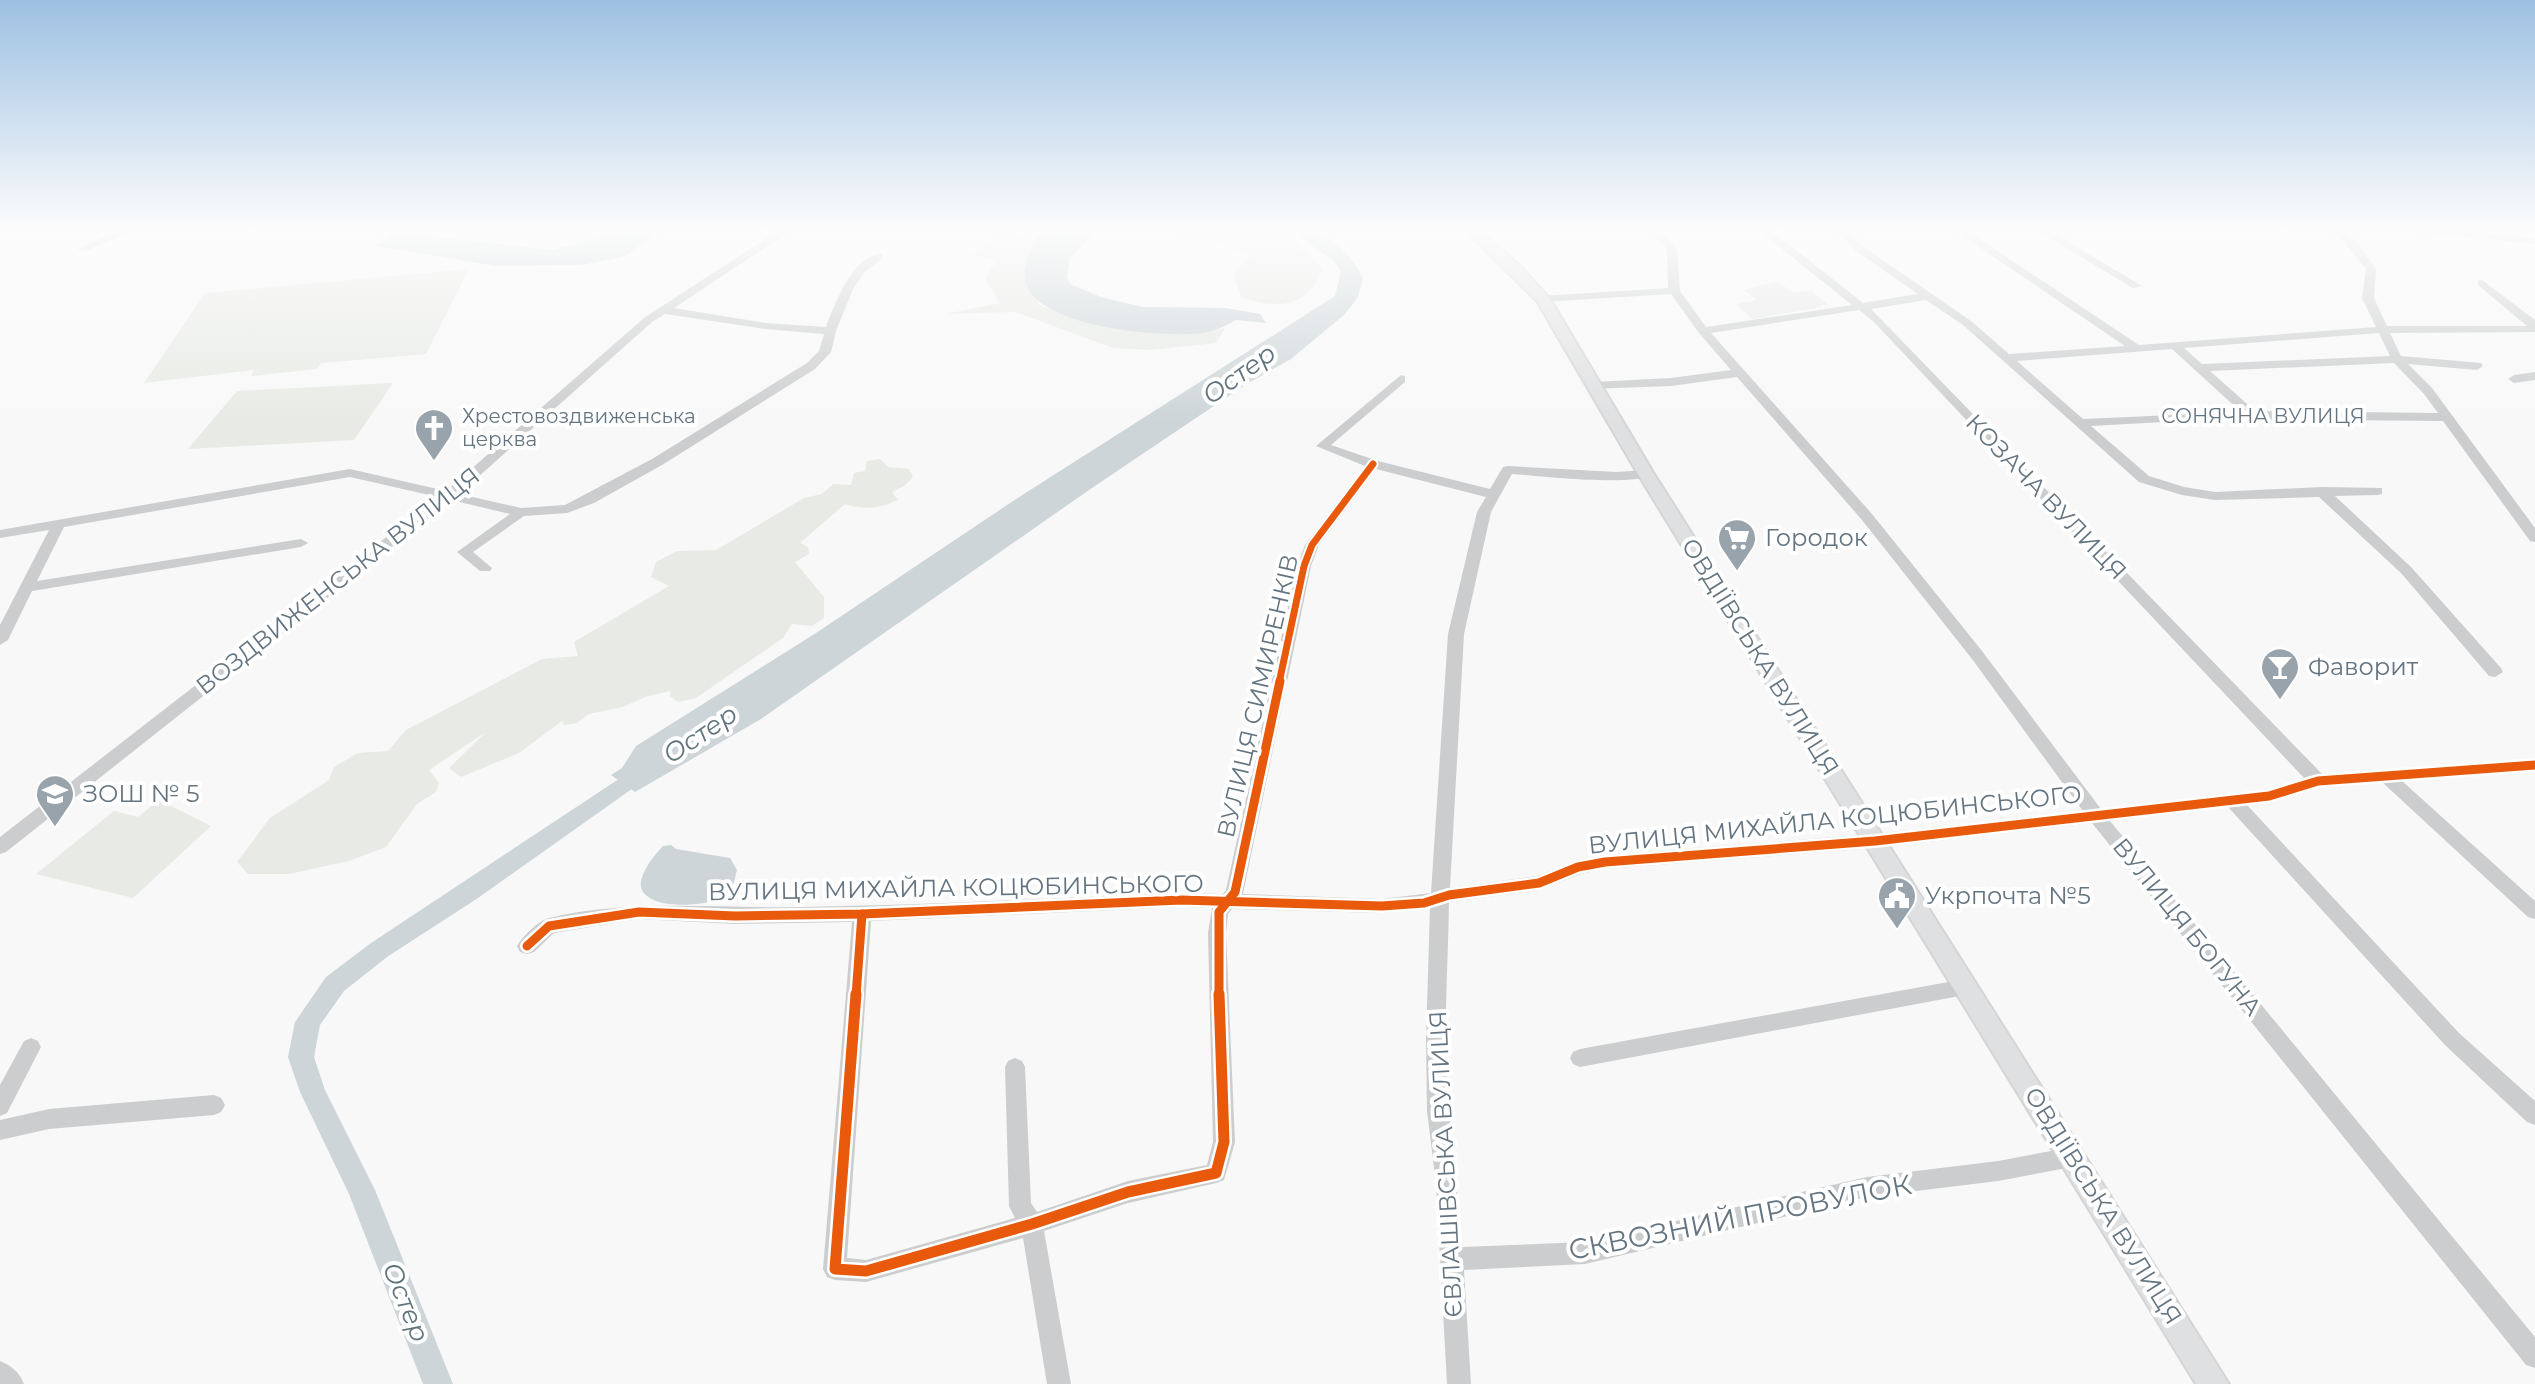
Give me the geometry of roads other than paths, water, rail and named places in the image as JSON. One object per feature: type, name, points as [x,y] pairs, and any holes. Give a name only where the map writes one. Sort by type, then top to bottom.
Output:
[{"type":"main road","name":"ОВДІЇВСЬКА ВУЛИЦЯ","points":[[1537,293],[1646,474],[2214,1384]]},
{"type":"street","name":"ВОЗДВИЖЕНСЬКА ВУЛИЦЯ","points":[[0,847],[449,495],[662,310],[689,293]]},
{"type":"street","points":[[0,534],[333,474],[360,474],[521,512],[575,507],[657,462],[811,366],[825,352],[845,293]]},
{"type":"street","points":[[1543,299],[1648,293]]},
{"type":"street","name":"ВУЛИЦЯ БОГУНА","points":[[1675,293],[1738,373],[1867,517],[1977,655],[2095,814],[2535,1356]]},
{"type":"street","name":"КОЗАЧА ВУЛИЦЯ","points":[[1846,293],[1865,307],[2318,781]]},
{"type":"street","points":[[1925,293],[2006,358],[2144,479],[2163,487],[2215,496],[2377,491]]},
{"type":"street","points":[[2053,293],[2136,348]]},
{"type":"street","points":[[2369,293],[2368,298],[2397,359],[2428,391],[2535,538]]},
{"type":"street","points":[[2493,293],[2535,328]]},
{"type":"street","points":[[1703,331],[1930,296]]},
{"type":"street","points":[[662,310],[765,326],[830,331]]},
{"type":"street","points":[[2006,358],[2383,330],[2535,328]]},
{"type":"street","points":[[2175,346],[2251,414]]},
{"type":"street","points":[[2199,368],[2397,359],[2477,366]]},
{"type":"street","points":[[1593,386],[1671,382],[1738,373]]},
{"type":"street","points":[[2514,379],[2535,376]]},
{"type":"street","points":[[1401,379],[1322,446],[1373,464],[1492,494],[1508,470],[1616,476],[1646,474]]},
{"type":"street","name":"СОНЯЧНА ВУЛИЦЯ","points":[[2079,423],[2143,417],[2251,414],[2447,417]]},
{"type":"street","name":"ВУЛИЦЯ СИМИРЕНКІВ","points":[[1032,1224],[1128,1192],[1216,1173],[1224,1142],[1217,933],[1219,912],[1235,892],[1304,566],[1312,545],[1373,464]]},
{"type":"street","points":[[2321,491],[2406,570],[2495,672]]},
{"type":"street","name":"ЄВЛАШІВСЬКА ВУЛИЦЯ","points":[[1459,1384],[1453,1322],[1453,1259],[1438,1111],[1440,897],[1456,634],[1476,540],[1492,494]]},
{"type":"street","points":[[485,568],[464,552],[521,512]]},
{"type":"street","points":[[0,640],[59,524]]},
{"type":"street","points":[[28,587],[301,543]]},
{"type":"street","name":"ВУЛИЦЯ МИХАЙЛА КОЦЮБИНСЬКОГО","points":[[527,946],[549,926],[639,912],[735,916],[862,914],[1181,900],[1382,906],[1424,903],[1440,897],[1539,883],[1578,867],[1605,862],[1875,841],[2269,796],[2318,781],[2535,765]]},
{"type":"street","points":[[2387,777],[2535,912]]},
{"type":"street","points":[[2232,800],[2452,1039],[2535,1115]]},
{"type":"street","points":[[862,914],[835,1269],[866,1271],[1032,1224]]},
{"type":"street","points":[[1580,1058],[1965,987]]},
{"type":"street","points":[[0,1106],[31,1047]]},
{"type":"street","points":[[1015,1067],[1020,1206],[1032,1224],[1059,1384]]},
{"type":"street","points":[[0,1130],[49,1119],[214,1105]]},
{"type":"street","name":"СКВОЗНИЙ ПРОВУЛОК","points":[[1453,1259],[1585,1253],[1867,1187],[1998,1171],[2072,1157]]},
{"type":"street","points":[[0,1373],[12,1384]]},
{"type":"water","points":[[1031,293],[1090,293],[1143,307],[1226,308],[1260,314],[1266,323],[1236,320],[1202,333],[1131,331],[1074,319],[1050,309]]},
{"type":"water","name":"Остер","points":[[1336,293],[1359,293],[1345,314],[1291,359],[1245,385],[1089,490],[761,719],[635,792],[611,775],[622,768],[636,746],[816,633],[1013,501],[1335,296]]},
{"type":"water","points":[[671,845],[676,849],[730,858],[737,870],[731,894],[711,902],[684,905],[658,902],[648,897],[641,885],[644,872],[663,846]]},
{"type":"waterway","name":"Остер","points":[[438,1384],[361,1190],[313,1092],[301,1057],[308,1022],[335,984],[379,950],[470,892],[646,769]]},
{"type":"place","name":"Хрестовоздвиженська церква","points":[[434,462]]},
{"type":"place","name":"Городок","points":[[1737,572]]},
{"type":"place","name":"Фаворит","points":[[2280,701]]},
{"type":"place","name":"ЗОШ № 5","points":[[55,828]]},
{"type":"place","name":"Укрпочта №5","points":[[1897,930]]}]
